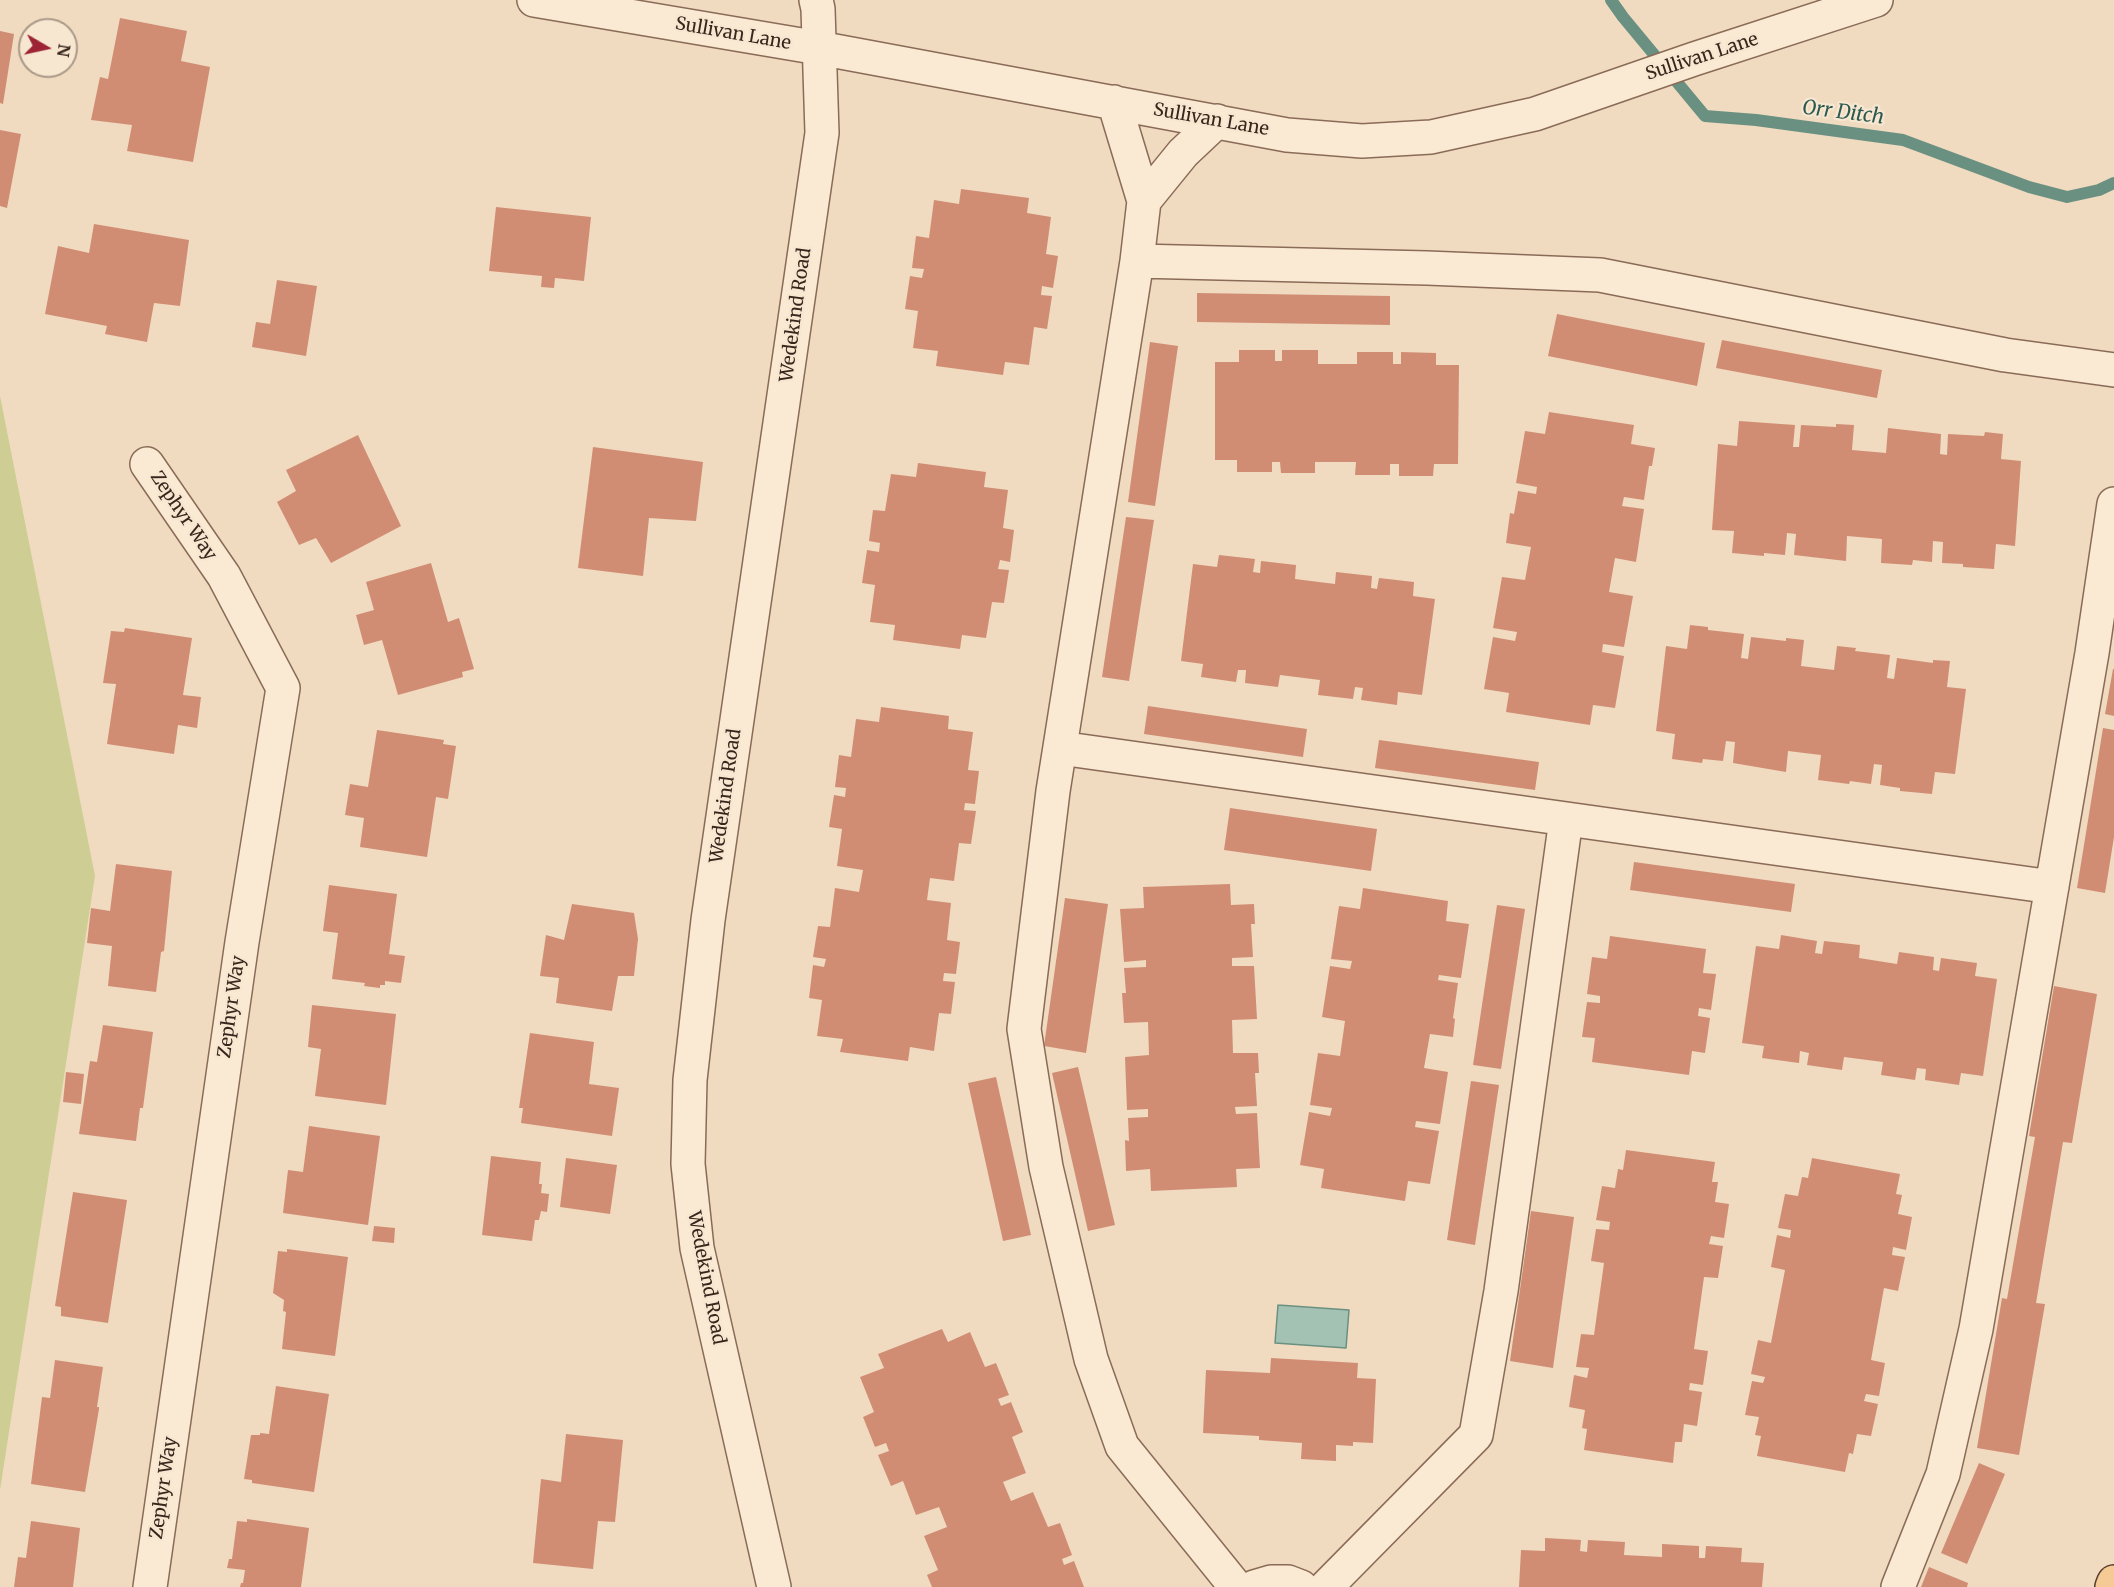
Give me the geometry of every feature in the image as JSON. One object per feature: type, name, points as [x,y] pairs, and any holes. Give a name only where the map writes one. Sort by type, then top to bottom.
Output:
[{"type":"main road","points":[[2112,1587],[2114,1582]]},
{"type":"street","name":"Sullivan Lane","points":[[534,0],[819,48],[1287,135],[1362,141],[1431,137],[1535,114],[1876,0]]},
{"type":"street","name":"Wedekind Road","points":[[774,1587],[697,1248],[687,1164],[690,1080],[708,920],[822,133],[816,0]]},
{"type":"street","points":[[1114,102],[1144,201],[1137,261],[1059,748],[1024,1029],[1046,1167],[1091,1359],[1122,1446],[1236,1587]]},
{"type":"street","points":[[1144,201],[1183,153],[1217,122]]},
{"type":"street","points":[[1137,261],[1600,275],[2005,355],[2114,370]]},
{"type":"street","name":"Zephyr Way","points":[[147,464],[224,576],[283,688],[242,942],[150,1587]]},
{"type":"street","points":[[1898,1587],[1943,1474],[1976,1329],[2092,653],[2114,504]]},
{"type":"street","points":[[1059,748],[2052,887]]},
{"type":"street","points":[[1326,1587],[1476,1434],[1501,1291],[1566,819]]},
{"type":"street","points":[[1254,1587],[1271,1582],[1288,1582],[1301,1587]]},
{"type":"shaded area","points":[[0,396],[95,876],[0,1490]]},
{"type":"shaded area","points":[[1278,1305],[1349,1310],[1346,1348],[1275,1343]]},
{"type":"building","points":[[120,18],[187,31],[181,61],[210,67],[193,162],[127,151],[132,125],[91,120],[100,77],[108,79]]},
{"type":"building","points":[[0,31],[14,34],[3,104],[0,103]]},
{"type":"building","points":[[0,130],[21,134],[7,208],[0,206]]},
{"type":"building","points":[[961,189],[1029,198],[1027,213],[1051,217],[1046,254],[1058,256],[1053,288],[1042,286],[1041,295],[1052,296],[1047,329],[1034,327],[1029,365],[1005,362],[1003,375],[936,366],[938,351],[913,348],[918,311],[905,309],[910,276],[922,278],[924,269],[912,268],[916,236],[929,238],[934,200],[959,204]]},
{"type":"building","points":[[496,207],[591,217],[584,281],[555,278],[554,288],[541,287],[542,276],[489,271]]},
{"type":"building","points":[[94,224],[189,240],[180,306],[154,303],[147,342],[105,334],[107,326],[45,314],[58,246],[89,253]]},
{"type":"building","points":[[277,280],[317,286],[306,356],[252,347],[256,322],[270,324]]},
{"type":"building","points":[[1197,293],[1390,296],[1390,325],[1197,322]]},
{"type":"building","points":[[1557,314],[1705,343],[1697,386],[1548,356]]},
{"type":"building","points":[[1722,340],[1882,370],[1877,398],[1716,368]]},
{"type":"building","points":[[1150,342],[1178,346],[1155,506],[1128,502]]},
{"type":"building","points":[[1239,350],[1275,350],[1275,361],[1282,361],[1282,350],[1318,350],[1318,364],[1357,364],[1357,352],[1393,352],[1393,364],[1401,364],[1401,352],[1436,353],[1436,365],[1459,365],[1458,464],[1434,464],[1433,476],[1399,476],[1399,464],[1390,464],[1390,475],[1355,475],[1356,462],[1315,462],[1315,473],[1281,473],[1280,462],[1272,462],[1272,472],[1237,472],[1237,460],[1215,460],[1215,362],[1239,362]]},
{"type":"building","points":[[1549,412],[1634,425],[1631,444],[1655,448],[1652,466],[1649,466],[1644,500],[1624,497],[1622,506],[1644,509],[1636,562],[1615,558],[1609,592],[1633,596],[1624,647],[1603,644],[1602,652],[1624,656],[1615,708],[1593,705],[1590,725],[1506,712],[1509,693],[1484,689],[1493,637],[1515,641],[1517,632],[1493,628],[1502,577],[1525,580],[1531,547],[1506,543],[1510,513],[1514,514],[1518,491],[1536,494],[1537,487],[1516,483],[1525,431],[1545,434]]},
{"type":"building","points":[[1739,421],[1795,425],[1793,447],[1799,447],[1801,425],[1836,427],[1836,424],[1854,425],[1852,450],[1886,453],[1888,428],[1941,434],[1940,454],[1947,455],[1948,434],[1984,436],[1985,432],[2003,434],[2001,459],[2021,461],[2015,546],[1996,544],[1994,569],[1942,563],[1943,542],[1933,541],[1932,562],[1913,560],[1912,565],[1881,563],[1882,539],[1847,536],[1846,561],[1794,555],[1796,534],[1787,533],[1785,555],[1732,553],[1734,531],[1712,530],[1718,444],[1737,446]]},
{"type":"building","points":[[358,435],[401,526],[331,563],[316,538],[299,545],[277,502],[296,491],[286,470]]},
{"type":"building","points":[[593,447],[703,462],[696,521],[649,518],[643,576],[578,568]]},
{"type":"building","points":[[918,463],[986,472],[984,487],[1008,490],[1003,528],[1014,530],[1010,562],[1000,560],[998,569],[1009,570],[1004,603],[992,602],[986,638],[962,635],[960,649],[893,640],[895,625],[870,622],[875,585],[862,583],[867,550],[879,552],[880,543],[869,541],[873,510],[885,511],[891,474],[916,477]]},
{"type":"building","points":[[1126,517],[1154,520],[1129,681],[1102,677]]},
{"type":"building","points":[[1219,555],[1255,559],[1253,572],[1260,573],[1261,561],[1296,565],[1295,579],[1335,584],[1336,572],[1372,576],[1371,588],[1377,589],[1379,578],[1414,582],[1413,596],[1435,599],[1422,695],[1398,692],[1397,705],[1361,700],[1363,688],[1355,687],[1353,699],[1318,695],[1320,680],[1280,675],[1278,687],[1245,683],[1246,670],[1238,670],[1236,682],[1201,677],[1203,664],[1181,661],[1193,564],[1217,567]]},
{"type":"building","points":[[431,563],[448,622],[459,618],[474,669],[462,672],[463,677],[398,695],[382,640],[364,645],[356,615],[374,610],[366,582]]},
{"type":"building","points":[[1690,625],[1708,627],[1708,630],[1744,634],[1741,658],[1748,659],[1751,637],[1786,641],[1786,638],[1804,640],[1801,666],[1834,670],[1837,646],[1856,648],[1855,651],[1890,655],[1887,678],[1894,679],[1897,658],[1933,663],[1933,660],[1950,661],[1947,687],[1966,689],[1955,774],[1935,772],[1932,794],[1900,791],[1900,788],[1880,785],[1882,765],[1874,764],[1871,784],[1818,780],[1821,755],[1788,751],[1786,772],[1733,763],[1735,742],[1726,741],[1723,761],[1703,759],[1702,763],[1672,759],[1675,734],[1656,731],[1666,646],[1687,649]]},
{"type":"building","points":[[125,628],[192,638],[183,695],[201,697],[197,728],[178,725],[174,754],[107,744],[116,684],[103,683],[111,631],[124,632]]},
{"type":"building","points":[[2114,669],[2114,716],[2105,714]]},
{"type":"building","points":[[1148,706],[1307,729],[1303,757],[1144,734]]},
{"type":"building","points":[[881,707],[949,716],[948,729],[973,732],[968,770],[979,771],[975,804],[965,803],[964,810],[976,811],[971,844],[959,843],[954,881],[930,878],[927,900],[951,903],[947,940],[960,942],[956,974],[944,973],[943,981],[955,982],[951,1014],[939,1013],[934,1051],[910,1047],[908,1061],[840,1052],[843,1039],[817,1036],[822,1000],[809,998],[813,965],[824,967],[826,959],[813,957],[818,926],[830,927],[835,888],[859,892],[863,870],[837,866],[842,829],[829,827],[834,795],[845,797],[846,788],[835,787],[839,755],[851,757],[856,719],[879,722]]},
{"type":"building","points":[[2103,728],[2114,730],[2114,837],[2105,893],[2077,888]]},
{"type":"building","points":[[377,730],[444,740],[443,744],[456,746],[448,799],[436,797],[427,857],[360,847],[364,818],[345,815],[350,784],[368,787]]},
{"type":"building","points":[[1379,740],[1539,762],[1535,790],[1375,768]]},
{"type":"building","points":[[1230,808],[1377,829],[1371,871],[1224,850]]},
{"type":"building","points":[[1634,862],[1795,884],[1791,912],[1630,890]]},
{"type":"building","points":[[116,864],[172,871],[164,951],[161,952],[156,992],[108,986],[112,946],[87,943],[91,908],[110,911]]},
{"type":"building","points":[[1230,884],[1231,905],[1254,904],[1255,924],[1251,924],[1253,957],[1232,958],[1232,966],[1254,966],[1257,1019],[1232,1020],[1233,1053],[1258,1053],[1259,1073],[1255,1073],[1257,1106],[1235,1107],[1236,1114],[1257,1113],[1260,1168],[1236,1169],[1237,1187],[1151,1191],[1150,1169],[1126,1171],[1125,1140],[1129,1141],[1128,1118],[1148,1117],[1148,1109],[1127,1110],[1125,1057],[1149,1055],[1148,1022],[1124,1023],[1122,993],[1126,993],[1124,968],[1146,967],[1146,960],[1124,962],[1120,909],[1144,908],[1143,887]]},
{"type":"building","points":[[329,885],[397,894],[389,954],[405,956],[401,983],[385,981],[385,985],[380,985],[380,988],[364,986],[365,983],[332,979],[338,933],[323,931]]},
{"type":"building","points":[[1363,888],[1448,901],[1446,921],[1469,924],[1461,978],[1439,975],[1438,980],[1458,983],[1453,1037],[1430,1034],[1424,1068],[1448,1072],[1440,1124],[1416,1121],[1415,1127],[1439,1131],[1430,1184],[1408,1181],[1405,1201],[1321,1188],[1324,1169],[1300,1165],[1309,1112],[1330,1116],[1332,1108],[1310,1105],[1318,1053],[1340,1056],[1345,1021],[1322,1017],[1330,966],[1350,969],[1352,961],[1331,959],[1339,906],[1360,909]]},
{"type":"building","points":[[1065,898],[1108,904],[1086,1053],[1044,1046]]},
{"type":"building","points":[[572,904],[634,913],[638,939],[634,976],[618,976],[612,1011],[556,1003],[559,978],[540,976],[546,935],[564,940]]},
{"type":"building","points":[[1497,905],[1525,909],[1501,1069],[1473,1065]]},
{"type":"building","points":[[1781,935],[1817,941],[1815,953],[1822,954],[1824,941],[1860,945],[1859,958],[1897,964],[1899,952],[1934,957],[1933,970],[1939,971],[1941,958],[1977,963],[1975,976],[1997,979],[1983,1076],[1961,1073],[1959,1085],[1925,1080],[1926,1069],[1917,1068],[1915,1080],[1881,1075],[1883,1062],[1844,1057],[1842,1070],[1807,1065],[1809,1053],[1800,1051],[1799,1063],[1762,1058],[1764,1046],[1742,1043],[1756,946],[1779,949]]},
{"type":"building","points":[[1610,936],[1706,949],[1703,973],[1716,974],[1711,1010],[1699,1008],[1698,1016],[1710,1018],[1705,1053],[1692,1051],[1689,1075],[1592,1062],[1595,1038],[1582,1037],[1587,1002],[1600,1003],[1600,996],[1587,994],[1592,957],[1607,959]]},
{"type":"building","points":[[2054,986],[2097,994],[2072,1143],[2063,1142],[2036,1303],[2045,1304],[2019,1455],[1977,1448],[2002,1298],[2007,1299],[2035,1137],[2029,1136]]},
{"type":"building","points":[[312,1005],[396,1014],[386,1105],[315,1096],[321,1049],[308,1047]]},
{"type":"building","points":[[103,1025],[153,1032],[143,1108],[140,1108],[136,1141],[79,1134],[90,1061],[97,1062]]},
{"type":"building","points":[[530,1033],[594,1042],[589,1084],[619,1088],[612,1136],[521,1123],[523,1108],[519,1108]]},
{"type":"building","points":[[1078,1067],[1115,1225],[1088,1231],[1052,1073]]},
{"type":"building","points":[[66,1072],[84,1074],[81,1104],[63,1102]]},
{"type":"building","points":[[996,1077],[1031,1235],[1003,1241],[968,1083]]},
{"type":"building","points":[[1471,1081],[1499,1085],[1475,1245],[1447,1240]]},
{"type":"building","points":[[309,1126],[380,1136],[368,1225],[283,1213],[288,1170],[303,1172]]},
{"type":"building","points":[[1626,1150],[1715,1162],[1712,1182],[1718,1182],[1715,1202],[1729,1204],[1724,1238],[1711,1236],[1709,1244],[1723,1246],[1718,1278],[1704,1277],[1694,1349],[1708,1351],[1703,1385],[1690,1383],[1689,1390],[1702,1392],[1697,1426],[1684,1424],[1682,1442],[1675,1442],[1673,1463],[1584,1450],[1587,1429],[1582,1428],[1585,1410],[1569,1407],[1574,1375],[1587,1378],[1589,1368],[1576,1367],[1581,1334],[1594,1335],[1604,1263],[1591,1261],[1596,1229],[1609,1230],[1610,1222],[1596,1220],[1602,1186],[1615,1188],[1618,1169],[1623,1170]]},
{"type":"building","points":[[491,1156],[541,1162],[539,1184],[542,1184],[541,1193],[549,1194],[547,1212],[541,1211],[539,1220],[535,1220],[532,1241],[482,1235]]},
{"type":"building","points":[[566,1158],[617,1165],[610,1214],[560,1207]]},
{"type":"building","points":[[1812,1158],[1900,1174],[1896,1194],[1902,1195],[1898,1214],[1912,1217],[1906,1250],[1893,1247],[1892,1255],[1905,1257],[1898,1291],[1884,1288],[1871,1360],[1885,1363],[1879,1396],[1866,1394],[1864,1401],[1878,1404],[1871,1436],[1857,1434],[1853,1454],[1849,1453],[1845,1472],[1757,1456],[1761,1436],[1755,1435],[1759,1417],[1745,1415],[1752,1381],[1763,1383],[1765,1377],[1751,1374],[1758,1340],[1771,1343],[1785,1270],[1771,1267],[1777,1235],[1790,1238],[1791,1230],[1778,1228],[1785,1194],[1798,1196],[1802,1177],[1808,1178]]},
{"type":"building","points":[[73,1192],[127,1200],[108,1323],[61,1316],[61,1307],[55,1306]]},
{"type":"building","points":[[1531,1211],[1574,1217],[1553,1368],[1510,1361]]},
{"type":"building","points":[[374,1226],[395,1228],[394,1243],[372,1241]]},
{"type":"building","points":[[287,1249],[348,1257],[335,1356],[282,1349],[286,1312],[283,1311],[284,1300],[273,1293],[278,1251],[287,1252]]},
{"type":"building","points":[[942,1329],[948,1342],[970,1332],[985,1367],[996,1363],[1009,1395],[998,1399],[1001,1406],[1011,1402],[1023,1432],[1012,1437],[1026,1473],[1003,1482],[1011,1501],[1033,1492],[1048,1527],[1060,1523],[1072,1555],[1062,1559],[1064,1565],[1074,1561],[1084,1587],[932,1587],[927,1575],[938,1570],[924,1536],[947,1527],[939,1507],[916,1515],[903,1481],[891,1486],[878,1455],[889,1451],[886,1443],[875,1447],[863,1417],[874,1412],[860,1377],[884,1368],[878,1354]]},
{"type":"building","points":[[1271,1358],[1358,1363],[1357,1378],[1376,1379],[1373,1443],[1353,1442],[1353,1446],[1336,1445],[1336,1461],[1301,1459],[1302,1443],[1259,1440],[1259,1436],[1203,1433],[1206,1370],[1270,1373]]},
{"type":"building","points":[[55,1360],[103,1367],[97,1407],[99,1409],[85,1492],[31,1484],[42,1397],[50,1398]]},
{"type":"building","points":[[276,1386],[329,1394],[314,1492],[252,1483],[252,1480],[244,1479],[251,1435],[269,1434]]},
{"type":"building","points":[[566,1434],[623,1440],[615,1522],[598,1521],[593,1569],[533,1563],[541,1479],[561,1482]]},
{"type":"building","points":[[1979,1463],[2005,1474],[1967,1564],[1941,1553]]},
{"type":"building","points":[[247,1519],[309,1528],[301,1587],[240,1587],[245,1570],[227,1568],[229,1559],[232,1559],[237,1521],[247,1522]]},
{"type":"building","points":[[31,1521],[80,1528],[73,1587],[14,1587],[18,1557],[26,1558]]},
{"type":"building","points":[[1545,1538],[1581,1540],[1580,1551],[1587,1552],[1588,1540],[1625,1542],[1624,1555],[1662,1557],[1662,1544],[1699,1546],[1699,1558],[1705,1558],[1706,1546],[1742,1548],[1741,1562],[1764,1563],[1762,1587],[1519,1587],[1521,1550],[1545,1551]]},
{"type":"building","points":[[1929,1567],[1968,1583],[1967,1587],[1921,1587]]},
{"type":"waterway","name":"Orr Ditch","points":[[1611,0],[1705,116],[1756,120],[1903,140],[2029,187],[2067,197],[2099,190],[2114,183]]}]
